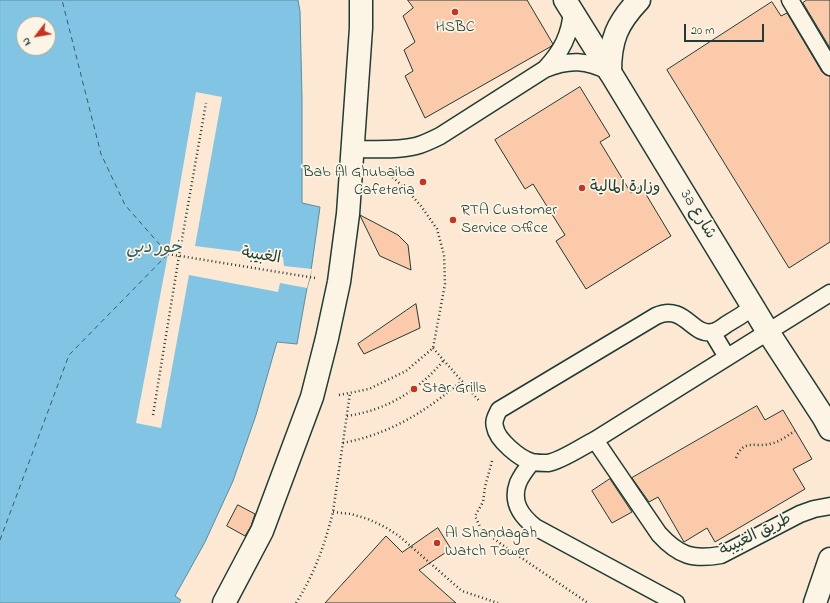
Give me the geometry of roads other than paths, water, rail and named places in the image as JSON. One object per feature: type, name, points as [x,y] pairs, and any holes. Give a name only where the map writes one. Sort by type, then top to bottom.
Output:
[{"type":"street","points":[[224,603],[262,531],[312,397],[327,338],[339,282],[348,214],[361,28],[361,0]]},
{"type":"street","points":[[610,72],[610,56],[620,25],[628,11],[639,0]]},
{"type":"street","name":"3a شارع","points":[[568,5],[768,332],[830,429]]},
{"type":"street","points":[[815,603],[830,559]]},
{"type":"lane","points":[[790,0],[830,67]]},
{"type":"lane","points":[[545,69],[565,42],[571,21],[568,5]]},
{"type":"lane","points":[[352,149],[404,148],[428,142],[440,136],[545,69],[556,65],[567,62],[590,63],[610,72]]},
{"type":"lane","points":[[753,307],[720,329],[712,332],[702,331],[681,316],[669,312],[662,314],[499,410],[495,418],[495,428],[498,437],[518,455],[532,462],[550,463],[595,440],[830,293]]},
{"type":"lane","points":[[712,332],[727,357]]},
{"type":"lane","name":"طريق الغبيبة","points":[[595,440],[669,545],[694,557],[708,557],[721,554],[800,514],[814,509],[830,506]]},
{"type":"lane","points":[[532,462],[518,483],[516,493],[517,503],[521,513],[527,521],[542,531],[676,603]]},
{"type":"water","name":"خور دبي","points":[[0,0],[298,0],[300,11],[302,99],[302,203],[320,207],[310,278],[297,344],[277,342],[256,415],[233,481],[205,542],[175,596],[181,600],[179,603],[0,603]]},
{"type":"place","name":"HSBC","points":[[455,12]]},
{"type":"place","name":"Bab Al Ghubaiba Cafeteria","points":[[423,182]]},
{"type":"place","name":"وزارة المالية","points":[[582,188]]},
{"type":"place","name":"RTA Customer Service Office","points":[[453,220]]},
{"type":"place","name":"Star Grills","points":[[414,389]]},
{"type":"place","name":"Al Shandagah Watch Tower","points":[[437,543]]}]
